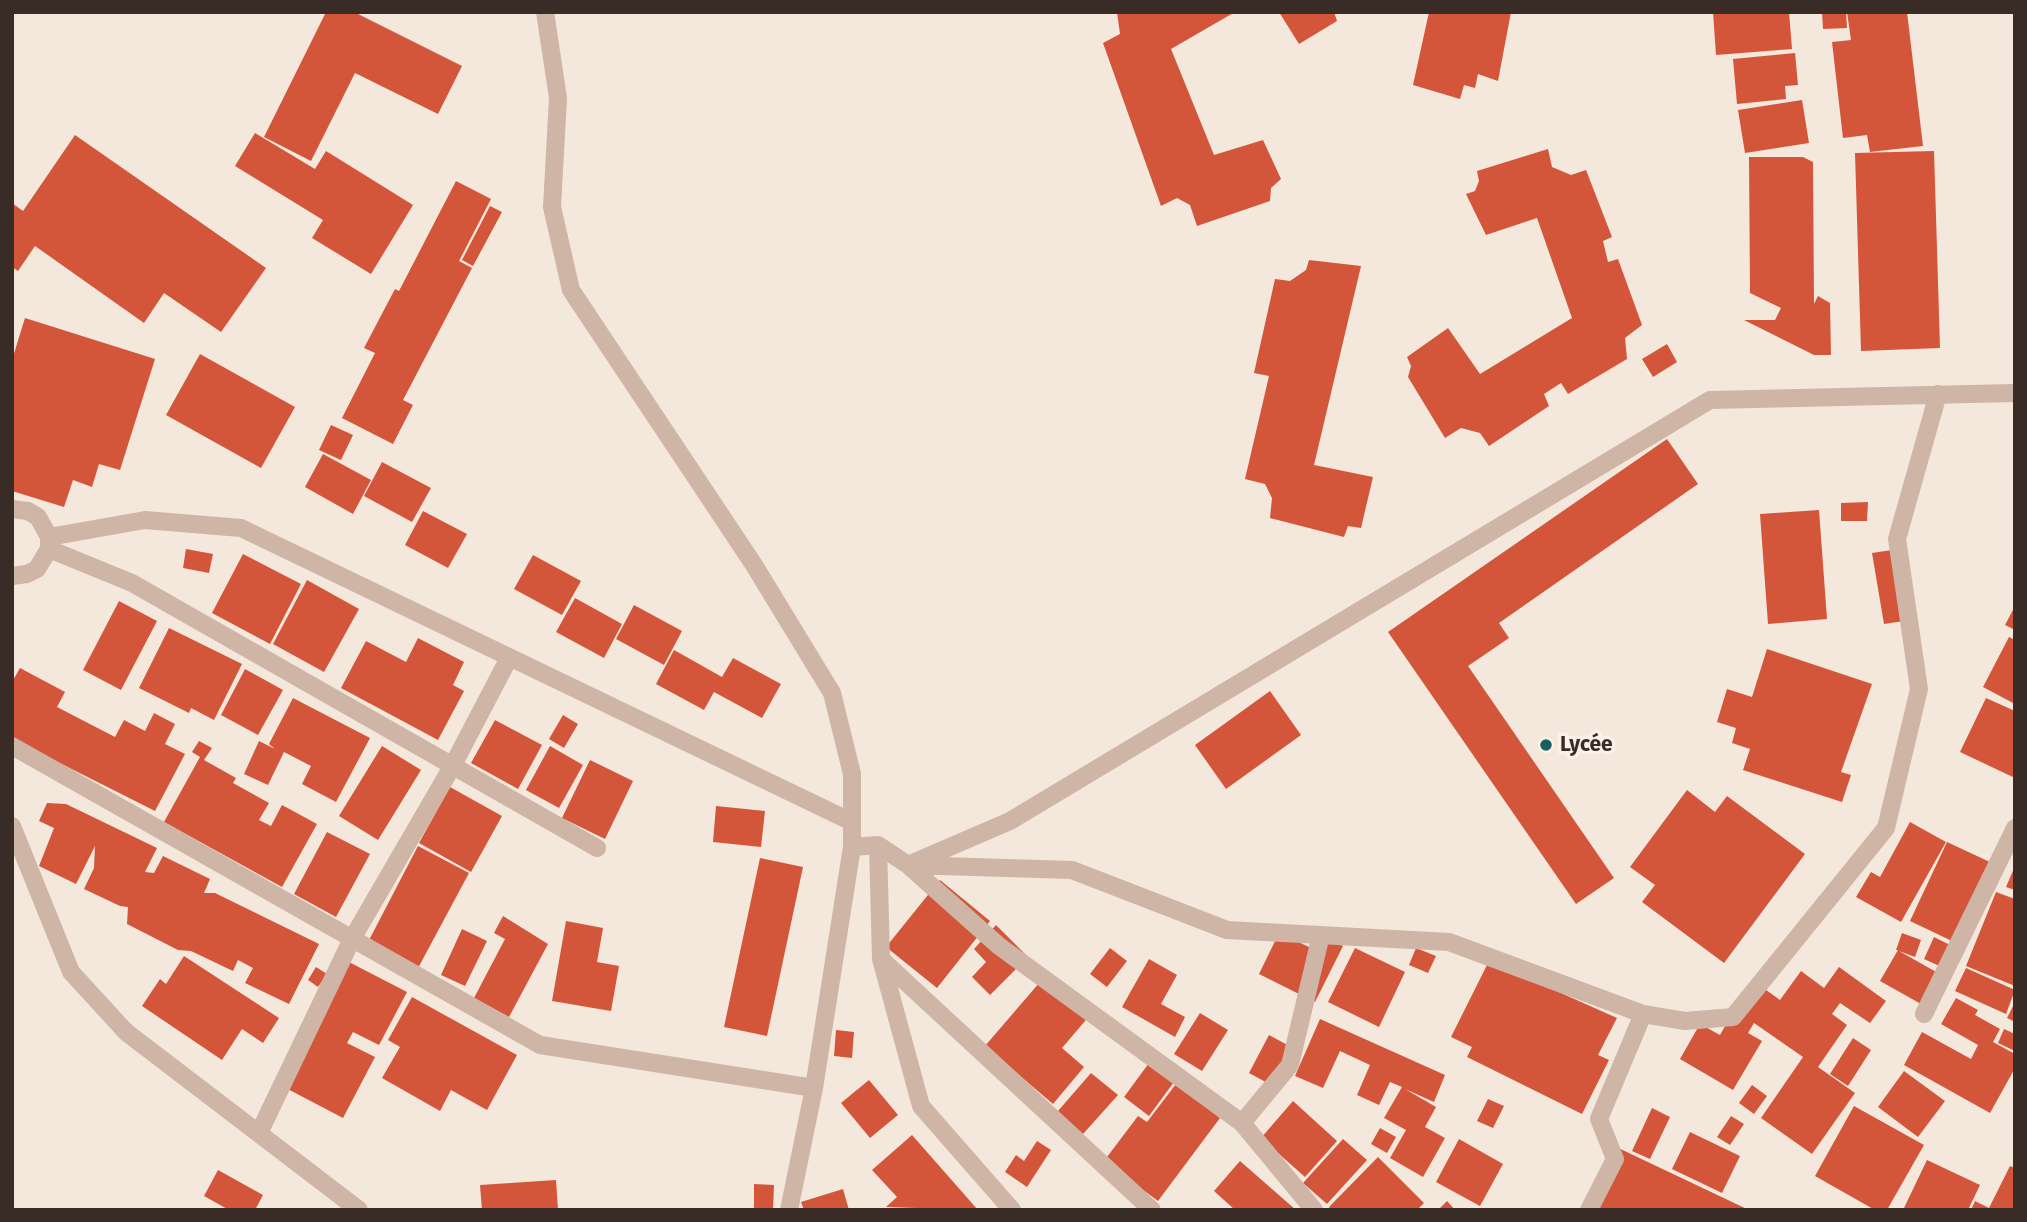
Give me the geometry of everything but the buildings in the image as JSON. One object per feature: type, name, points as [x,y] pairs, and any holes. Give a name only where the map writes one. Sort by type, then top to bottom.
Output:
[{"type":"street","points":[[545,12],[558,98],[552,207],[571,290],[754,565],[832,693],[852,774],[852,847],[814,1088],[789,1210]]},
{"type":"street","points":[[908,865],[1010,821],[1710,400],[2015,393]]},
{"type":"street","points":[[908,865],[1072,870],[1227,930],[1449,942],[1643,1014],[1685,1021],[1733,1017],[1886,828],[1919,689],[1898,539],[1938,394]]},
{"type":"street","points":[[12,509],[28,511],[38,517],[49,543],[132,583],[597,848]]},
{"type":"street","points":[[49,543],[145,520],[241,528],[852,822]]},
{"type":"street","points":[[12,576],[27,575],[37,569],[49,543]]},
{"type":"street","points":[[259,1133],[352,939],[453,765],[509,658]]},
{"type":"street","points":[[12,746],[540,1045],[814,1088]]},
{"type":"street","points":[[12,826],[71,972],[126,1032],[359,1210]]},
{"type":"street","points":[[1924,1014],[2015,828]]},
{"type":"street","points":[[852,847],[878,845],[908,865],[999,946],[1242,1123],[1314,1210]]},
{"type":"street","points":[[878,845],[881,959],[922,1105],[1012,1210]]},
{"type":"street","points":[[1242,1123],[1290,1065],[1321,935]]},
{"type":"street","points":[[881,959],[1152,1210]]},
{"type":"street","points":[[1589,1210],[1615,1159],[1600,1119],[1643,1014]]},
{"type":"place","name":"Lycée","points":[[1546,745]]}]
